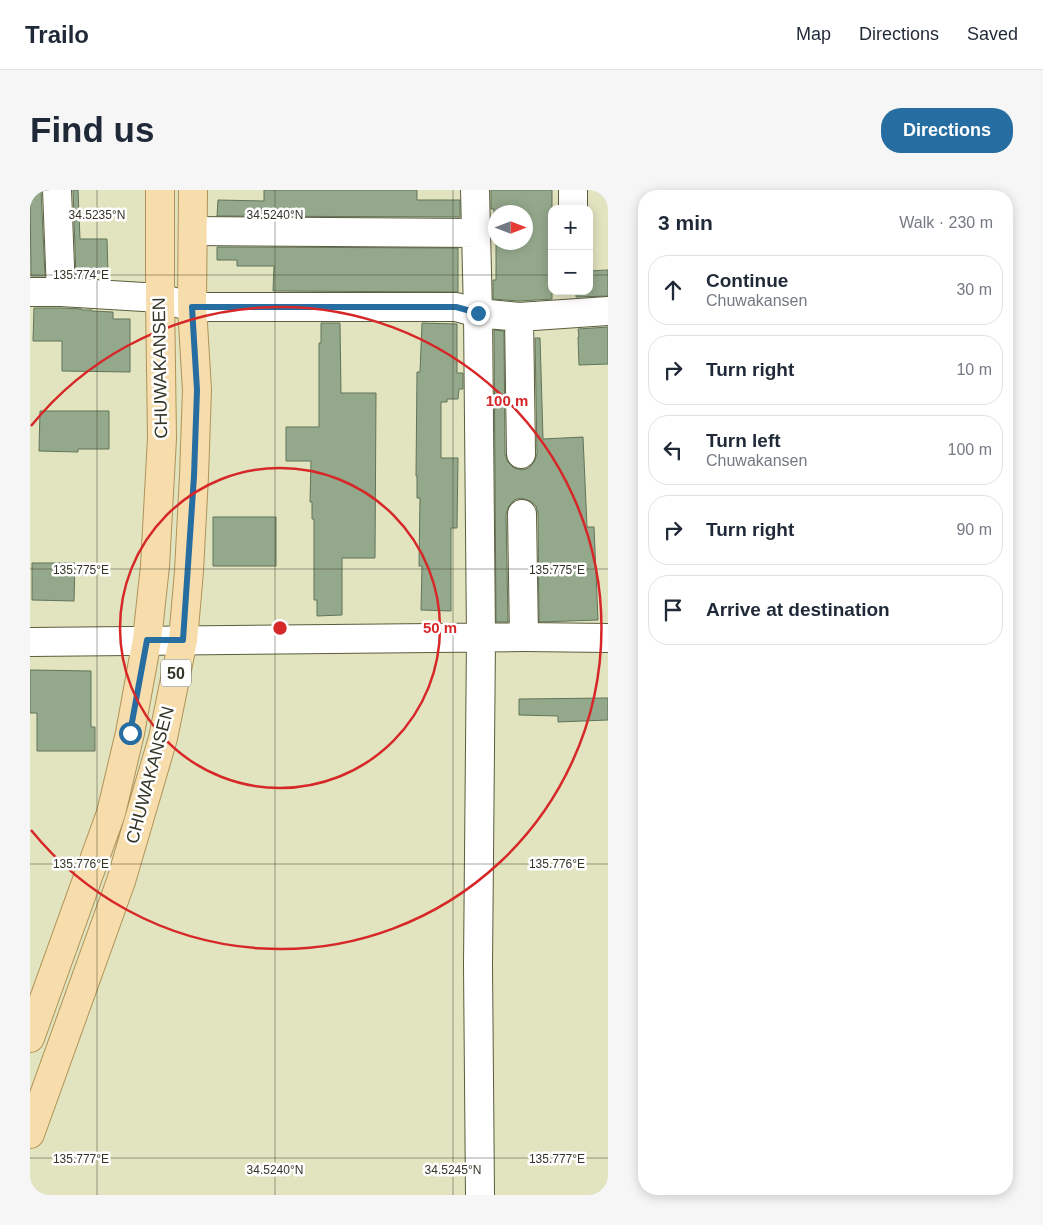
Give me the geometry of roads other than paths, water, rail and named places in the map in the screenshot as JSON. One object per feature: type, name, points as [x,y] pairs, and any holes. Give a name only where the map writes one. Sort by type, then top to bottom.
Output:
[{"type":"main road","name":"CHUWAKANSEN","points":[[30,1038],[111,813],[130,733],[147,640],[154,566],[162,438],[160,190]]},
{"type":"main road","name":"CHUWAKANSEN","points":[[30,1134],[121,881],[163,738],[183,640],[194,476],[197,390],[192,307],[193,190]]},
{"type":"street","points":[[57,190],[61,292]]},
{"type":"street","points":[[476,190],[481,638],[478,955],[480,1195]]},
{"type":"street","points":[[573,190],[573,205]]},
{"type":"street","points":[[193,231],[477,233]]},
{"type":"street","points":[[30,292],[160,298],[192,307],[456,307],[478,313],[519,317],[574,302],[608,311]]},
{"type":"street","points":[[519,317],[521,454]]},
{"type":"street","points":[[522,514],[524,637]]},
{"type":"street","points":[[30,642],[524,637],[608,638]]}]
